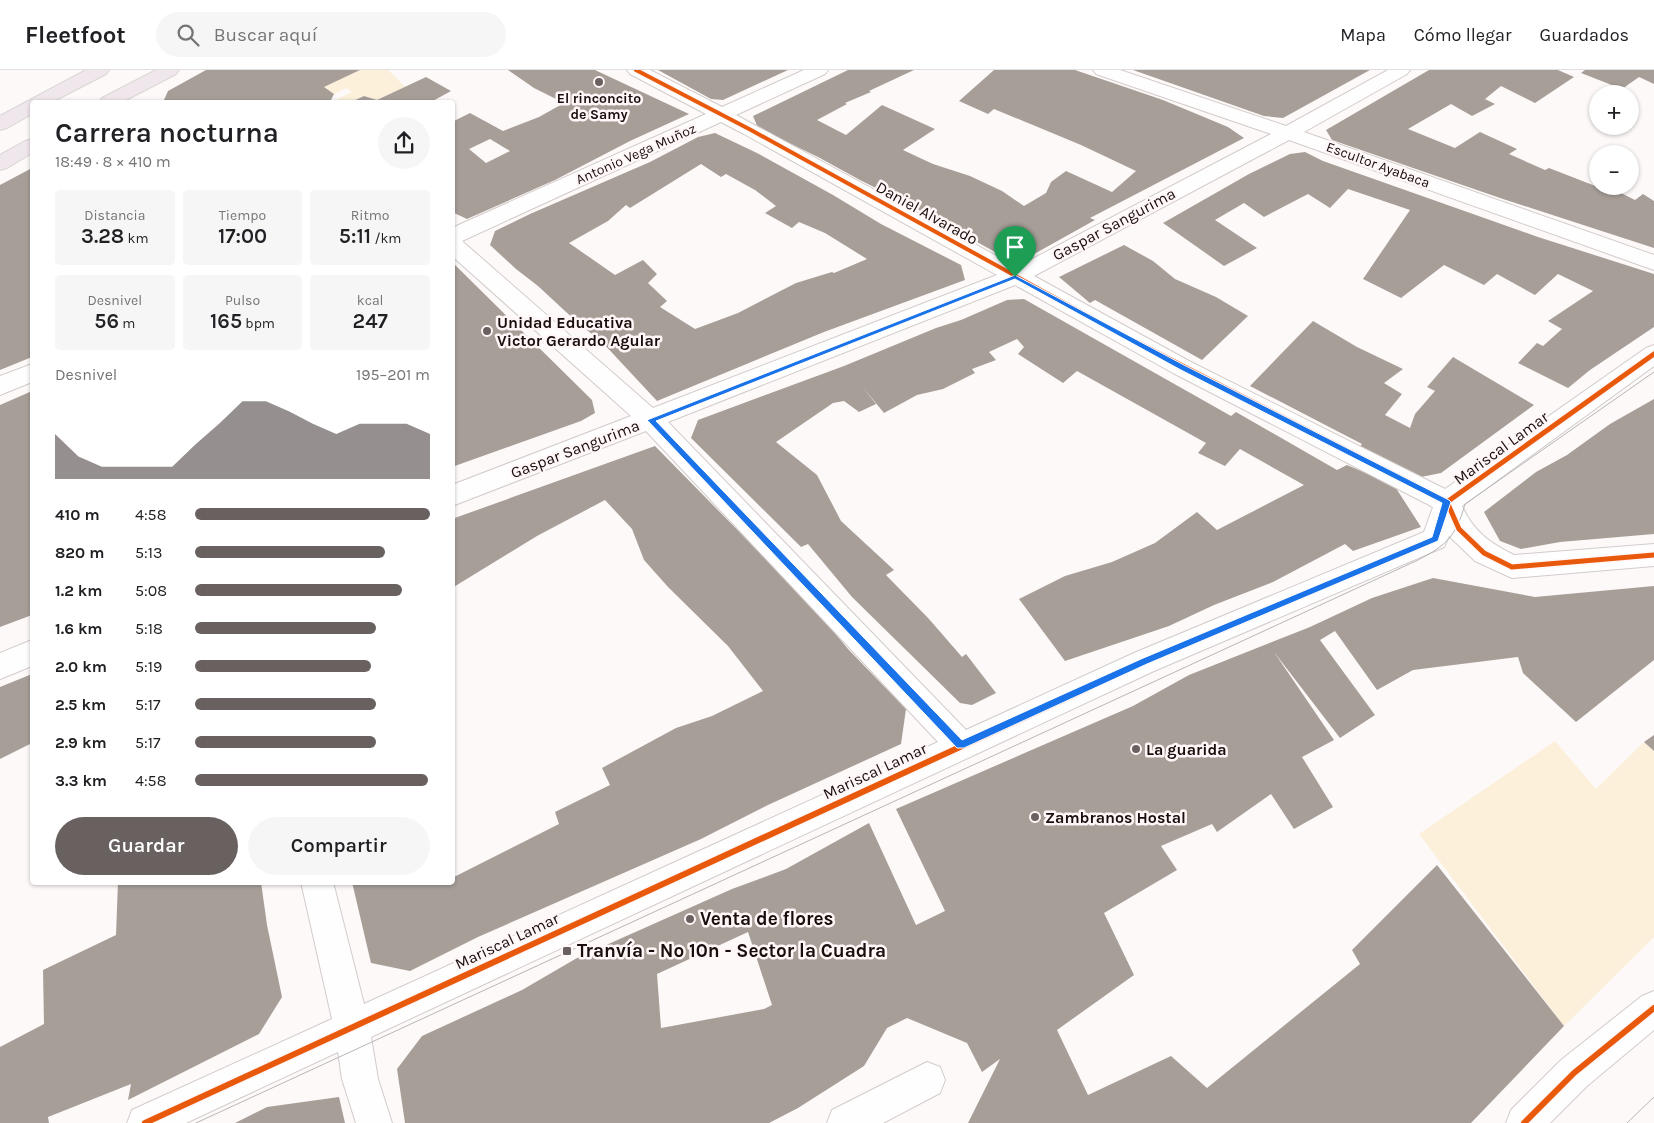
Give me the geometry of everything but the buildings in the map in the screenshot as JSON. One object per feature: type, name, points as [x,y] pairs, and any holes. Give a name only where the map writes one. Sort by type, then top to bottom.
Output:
[{"type":"main road","points":[[43,100],[100,70]]},
{"type":"main road","points":[[113,100],[170,70]]},
{"type":"main road","points":[[0,124],[30,107]]},
{"type":"main road","points":[[0,164],[30,147]]},
{"type":"street","name":"Daniel Alvarado","points":[[636,70],[723,115],[1015,277],[1453,515],[1484,553],[1512,567],[1654,555]]},
{"type":"street","name":"Antonio Vega Muñoz","points":[[455,236],[819,70]]},
{"type":"street","name":"Escultor Ayabaca","points":[[1102,70],[1288,133],[1654,264]]},
{"type":"street","name":"Gaspar Sangurima","points":[[455,495],[1015,277],[1288,133],[1401,70]]},
{"type":"street","points":[[455,247],[651,420],[960,745]]},
{"type":"street","name":"Mariscal Lamar","points":[[145,1123],[960,745],[1144,662],[1435,539],[1453,515],[1654,354]]},
{"type":"street","points":[[0,386],[30,373]]},
{"type":"street","points":[[0,666],[30,654]]},
{"type":"street","points":[[318,885],[352,1027],[360,1079],[374,1123]]},
{"type":"street","points":[[1524,1123],[1574,1073],[1654,1008]]},
{"type":"street","points":[[845,1123],[926,1080]]},
{"type":"shaded area","points":[[360,70],[388,70],[405,87],[377,100],[364,96],[355,100],[336,100],[352,92],[346,88],[334,94],[324,87]]},
{"type":"shaded area","points":[[1555,741],[1596,789],[1644,742],[1654,751],[1654,937],[1564,1026],[1419,834]]},
{"type":"tram line","points":[[196,1123],[1418,560],[1449,538],[1458,524],[1465,504],[1654,372]]},
{"type":"tram line","points":[[1627,1123],[1654,1097]]},
{"type":"cycle path","points":[[636,70],[751,130],[1181,367],[1447,502],[1459,529],[1484,553],[1512,567],[1654,555]]},
{"type":"cycle path","points":[[145,1123],[1144,662],[1435,539],[1447,502],[1654,354]]},
{"type":"cycle path","points":[[1524,1123],[1574,1073],[1654,1008]]},
{"type":"place","name":"El rinconcito de Samy","points":[[599,82]]},
{"type":"place","name":"Unidad Educativa Victor Gerardo Agular","points":[[487,331]]},
{"type":"place","name":"La guarida","points":[[1136,749]]},
{"type":"place","name":"Zambranos Hostal","points":[[1035,817]]},
{"type":"place","name":"Venta de flores","points":[[690,919]]},
{"type":"place","name":"Tranvía - Nº 10n - Sector la Cuadra","points":[[567,951]]},
{"type":"route","points":[[1015,277],[1181,367],[1447,502],[1435,539],[1144,662],[960,745],[651,420],[1015,277]]}]
